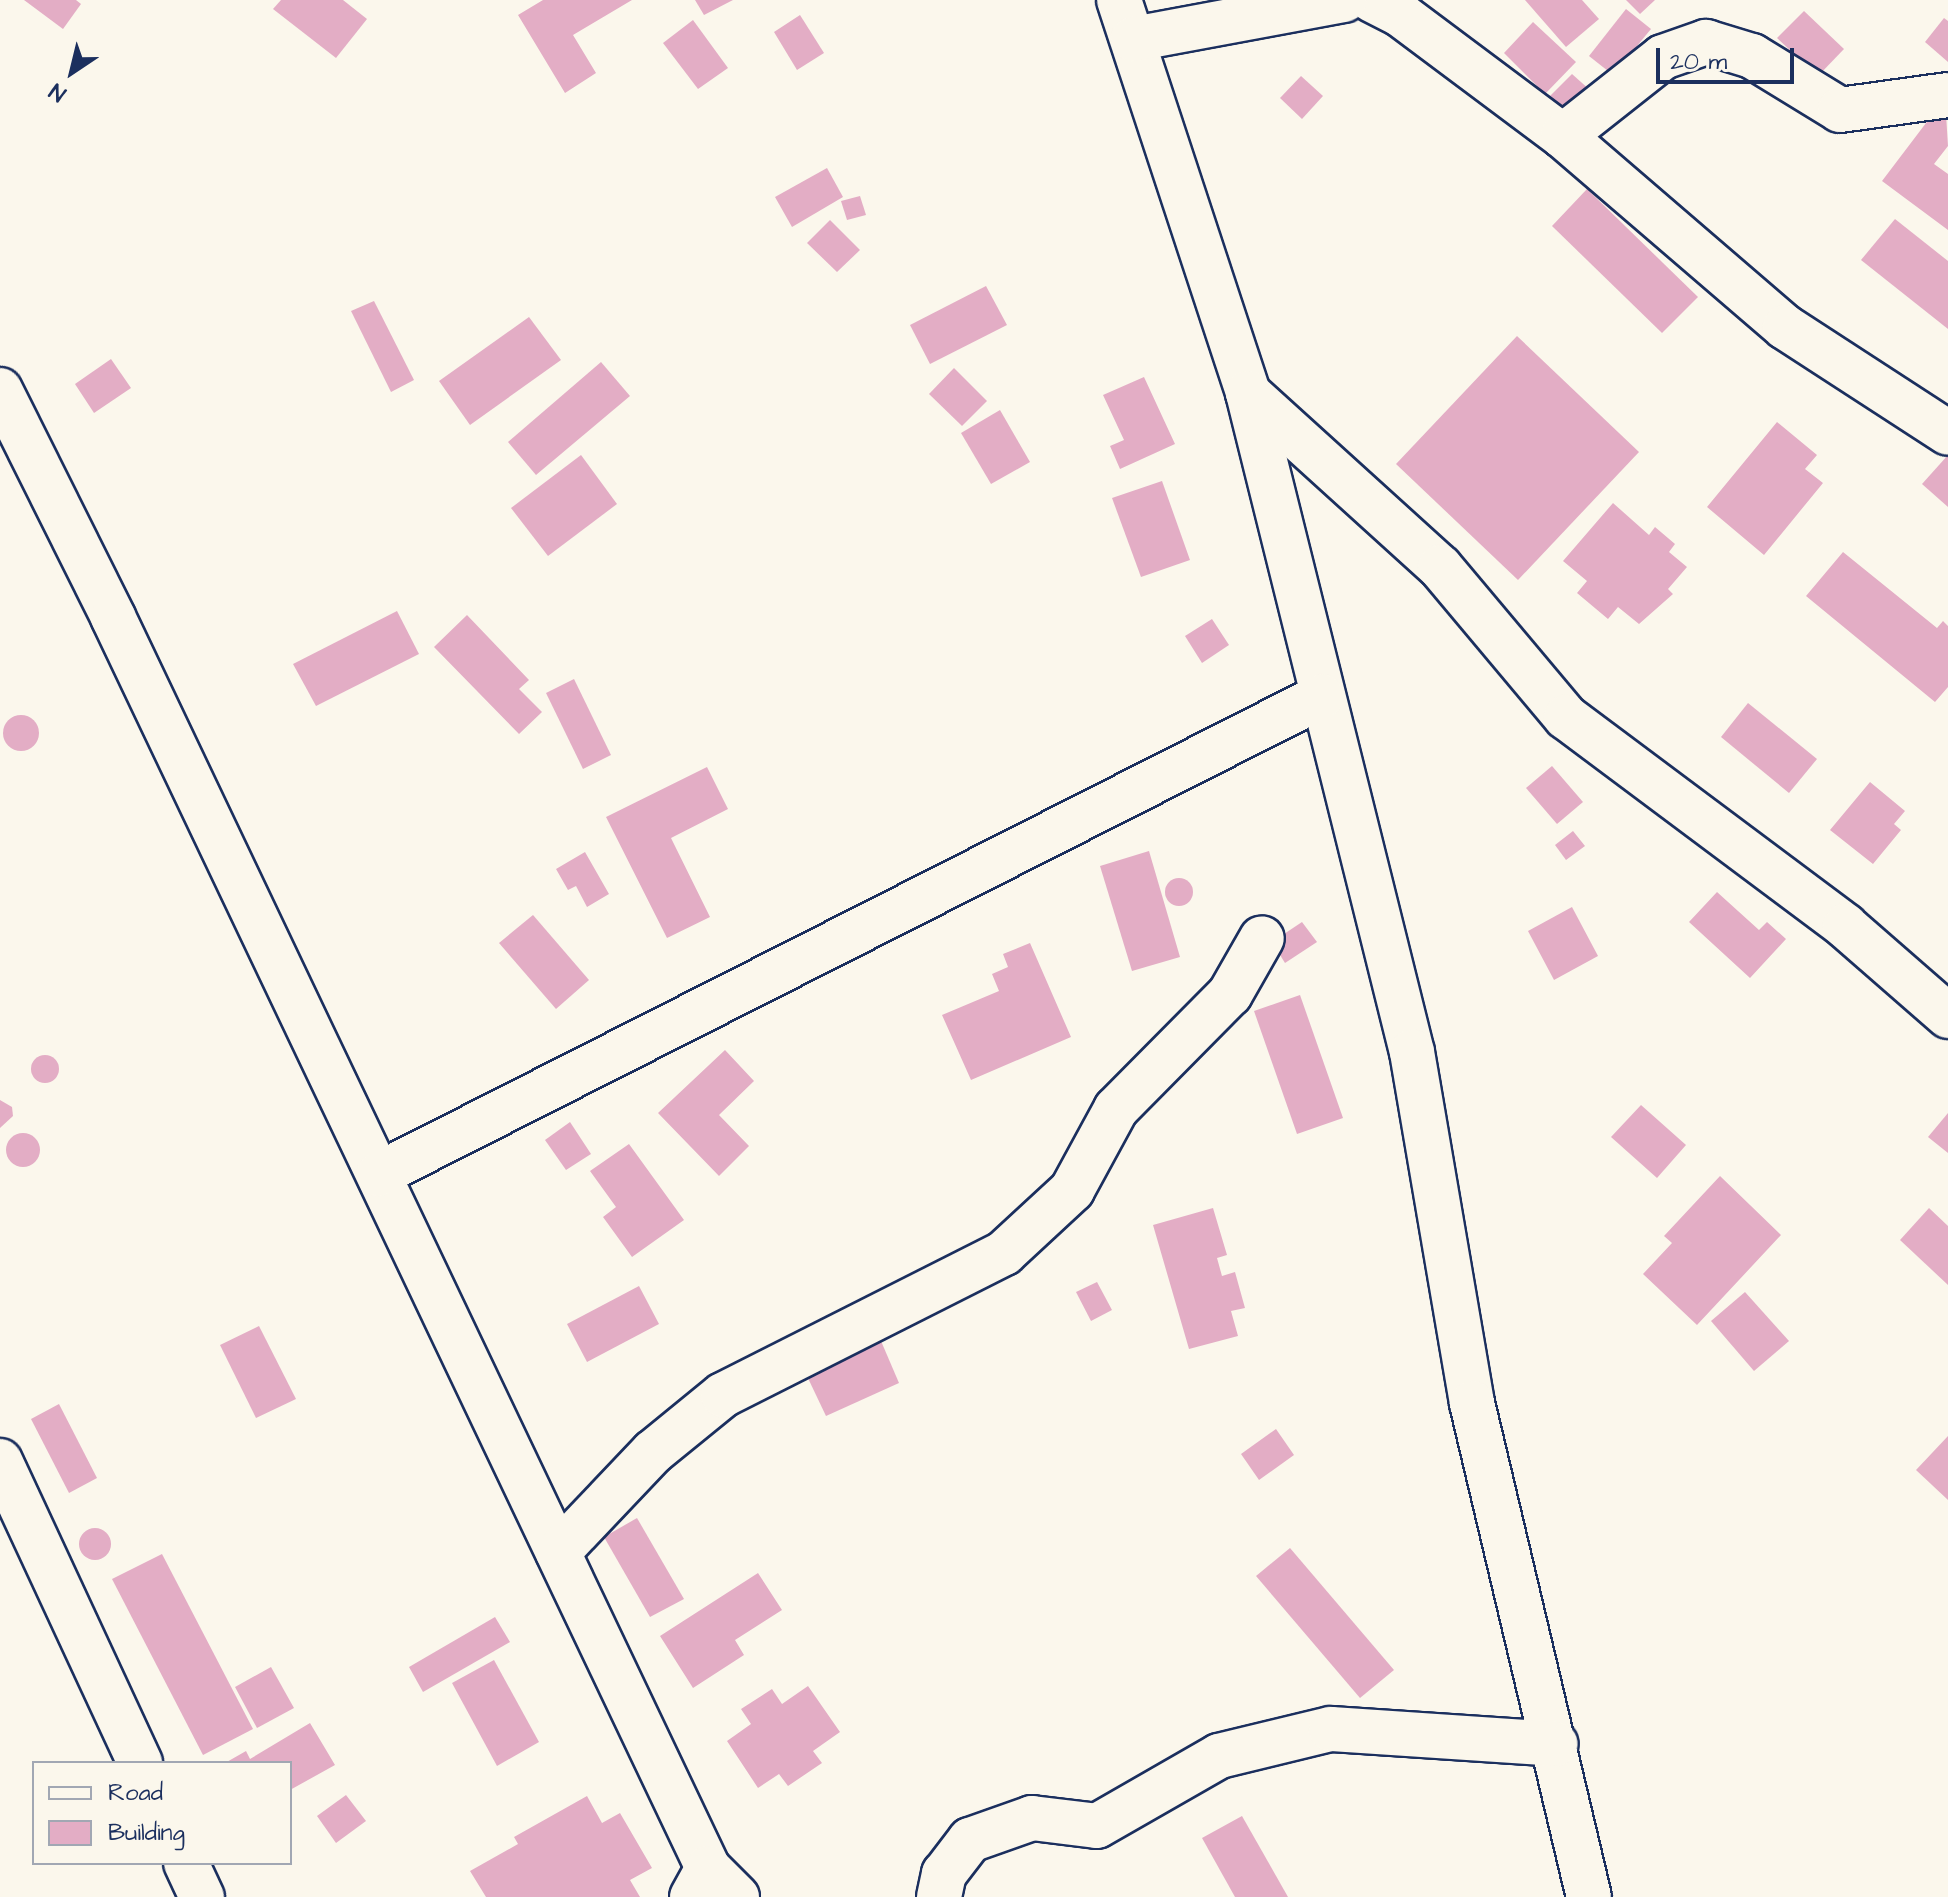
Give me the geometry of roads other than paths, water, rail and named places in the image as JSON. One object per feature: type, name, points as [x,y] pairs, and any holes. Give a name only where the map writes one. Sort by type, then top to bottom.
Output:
[{"type":"street","points":[[1344,0],[1126,20],[1248,393],[1412,1052],[1472,1403],[1589,1897]]},
{"type":"street","points":[[1372,0],[1401,15],[1563,136],[1785,327],[1948,433]]},
{"type":"street","points":[[1563,136],[1663,57],[1706,42],[1752,56],[1840,110],[1948,95]]},
{"type":"street","points":[[0,390],[379,1174],[712,1887]]},
{"type":"street","points":[[1248,393],[1440,567],[1566,717],[1845,926],[1948,1016]]},
{"type":"street","points":[[379,1174],[1322,696]]},
{"type":"street","points":[[558,1552],[653,1452],[723,1395],[1004,1253],[1072,1190],[1116,1109],[1230,994],[1262,938]]},
{"type":"street","points":[[0,1461],[139,1761]]},
{"type":"street","points":[[939,1897],[944,1874],[970,1840],[1032,1818],[1097,1826],[1219,1756],[1331,1729],[1555,1744]]},
{"type":"street","points":[[187,1865],[202,1897]]}]
